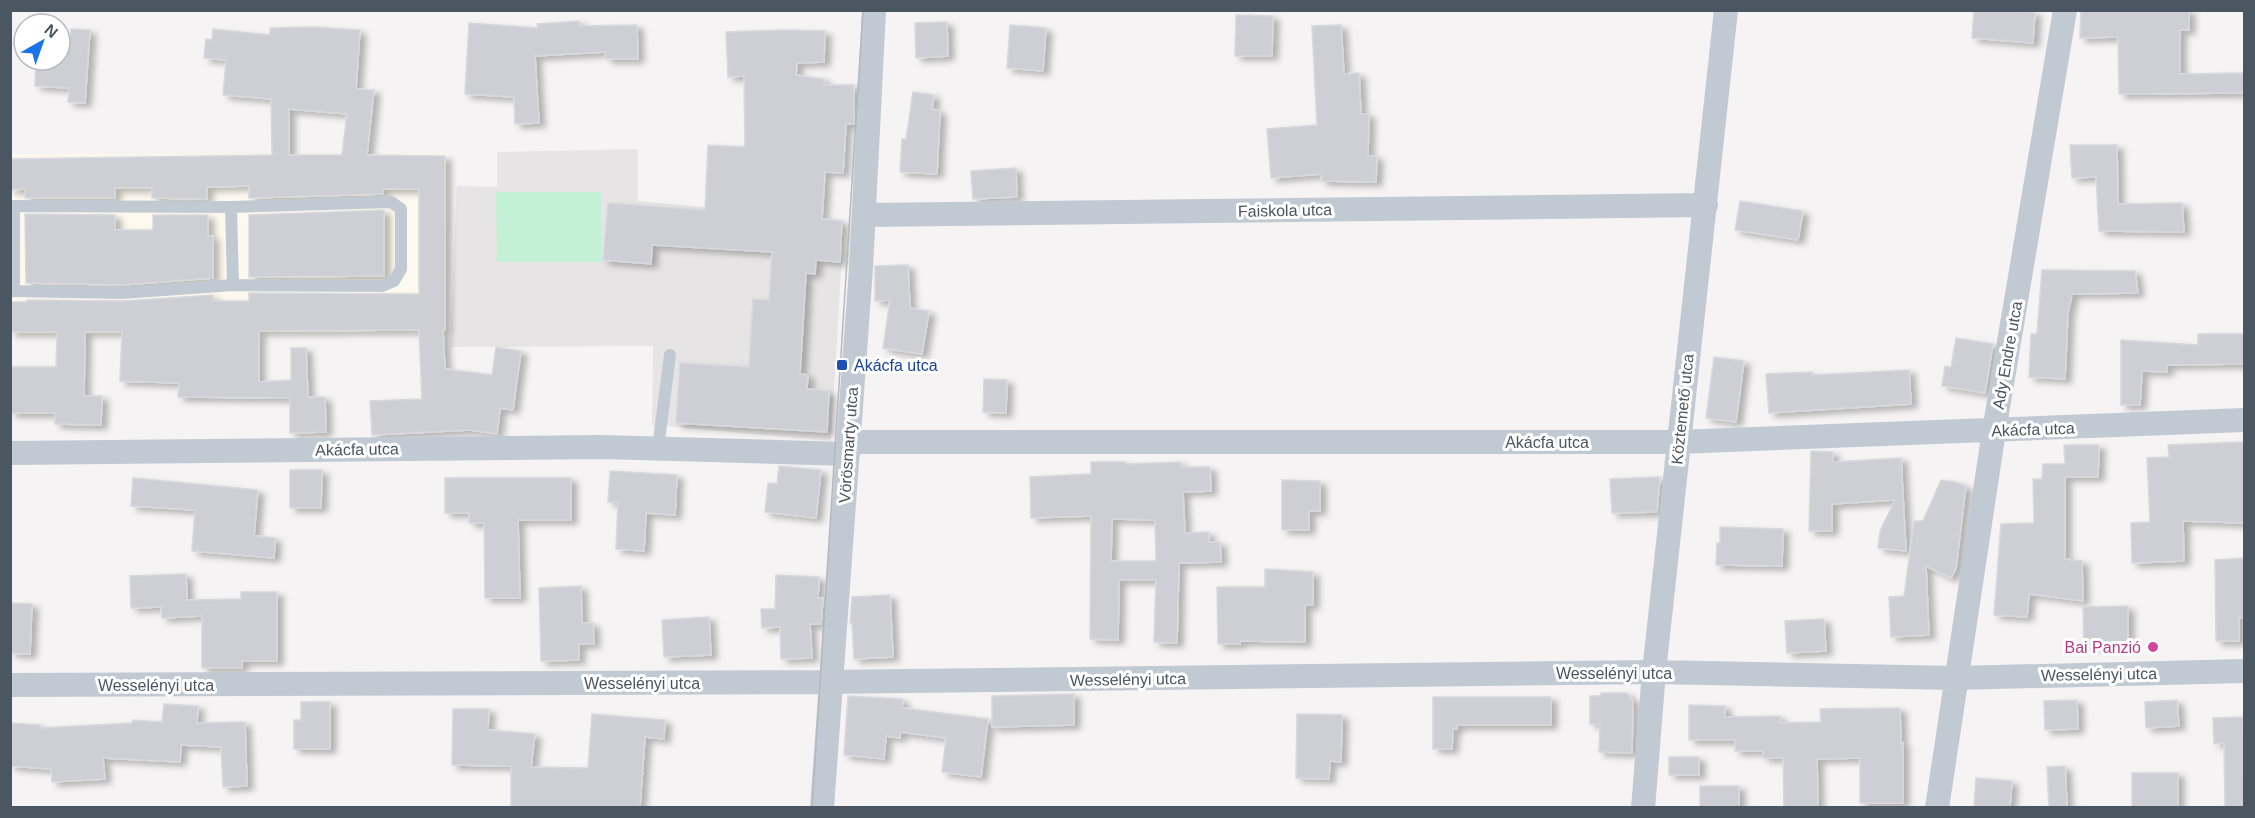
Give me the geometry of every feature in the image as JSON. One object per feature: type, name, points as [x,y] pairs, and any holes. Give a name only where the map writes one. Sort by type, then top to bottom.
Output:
[{"type":"street","name":"Vörösmarty utca","points":[[822,807],[864,215],[874,10]]},
{"type":"street","name":"Köztemető utca","points":[[1643,807],[1654,672],[1726,10]]},
{"type":"street","name":"Ady Endre utca","points":[[1937,807],[1994,431],[2065,10]]},
{"type":"street","name":"Faiskola utca","points":[[864,215],[1706,205]]},
{"type":"street","name":"Akácfa utca","points":[[10,453],[589,447],[848,448],[1678,442],[2244,420]]},
{"type":"street","name":"Wesselényi utca","points":[[10,685],[831,682],[1654,672],[1955,678],[2244,671]]},
{"type":"lane","points":[[391,202],[401,208],[401,269],[394,281],[382,286],[233,285],[122,293],[12,291],[12,206],[231,207],[391,202]]},
{"type":"lane","points":[[231,207],[233,285]]},
{"type":"lane","points":[[658,448],[670,356]]},
{"type":"shaded area","points":[[638,149],[638,201],[844,220],[831,441],[652,425],[653,346],[450,347],[457,186],[497,187],[497,152]]},
{"type":"shaded area","points":[[449,153],[446,334],[11,335],[10,154]]},
{"type":"green space","points":[[496,192],[601,192],[601,262],[497,262]]},
{"type":"building","points":[[1974,10],[2035,12],[2033,43],[1972,38]]},
{"type":"building","points":[[2081,10],[2189,10],[2189,30],[2180,30],[2180,74],[2244,73],[2244,93],[2119,94],[2118,37],[2080,38]]},
{"type":"building","points":[[1236,15],[1273,16],[1272,56],[1235,56]]},
{"type":"building","points":[[579,21],[579,26],[637,25],[638,59],[606,59],[605,52],[535,56],[539,123],[515,124],[514,97],[465,94],[469,23],[538,28],[537,24]]},
{"type":"building","points":[[947,22],[948,56],[916,58],[915,23]]},
{"type":"building","points":[[1010,25],[1046,28],[1043,71],[1007,68]]},
{"type":"building","points":[[1341,25],[1344,74],[1359,73],[1361,114],[1369,114],[1368,156],[1377,156],[1376,182],[1321,181],[1322,174],[1271,178],[1267,129],[1317,125],[1312,26]]},
{"type":"building","points":[[313,27],[360,30],[356,89],[374,90],[367,155],[445,156],[445,330],[443,330],[445,369],[492,375],[496,347],[521,351],[513,410],[500,408],[497,434],[470,430],[372,435],[370,401],[422,399],[419,330],[259,331],[259,382],[291,380],[291,348],[306,348],[308,397],[325,397],[326,432],[290,433],[290,398],[178,397],[179,383],[120,381],[122,332],[85,332],[84,396],[102,396],[101,425],[55,424],[55,413],[10,413],[10,367],[56,367],[57,332],[10,332],[10,302],[27,302],[27,300],[123,301],[213,295],[213,301],[249,301],[249,293],[419,294],[419,189],[383,189],[383,194],[249,198],[249,186],[207,187],[207,199],[152,198],[152,188],[115,188],[115,198],[25,198],[25,189],[10,190],[10,159],[272,155],[271,99],[223,95],[226,60],[204,58],[206,39],[212,40],[213,29],[270,35],[270,28]],"holes":[[[289,109],[347,114],[342,155],[289,155]]]},
{"type":"building","points":[[72,29],[90,30],[85,103],[68,102],[69,88],[35,86],[36,72],[72,72]]},
{"type":"building","points":[[825,31],[824,62],[797,63],[796,75],[824,79],[824,85],[854,85],[854,124],[846,124],[843,173],[825,172],[822,219],[842,221],[840,262],[816,260],[815,274],[806,273],[800,374],[808,375],[807,389],[829,391],[827,432],[676,423],[680,363],[749,367],[753,299],[769,300],[772,252],[652,245],[651,264],[603,260],[608,203],[705,210],[708,145],[745,147],[744,76],[728,77],[726,32]]},
{"type":"building","points":[[913,92],[934,95],[932,109],[940,111],[937,174],[900,172],[902,139],[906,139]]},
{"type":"building","points":[[2070,145],[2117,145],[2118,204],[2182,203],[2184,232],[2099,231],[2096,177],[2072,178]]},
{"type":"building","points":[[1016,168],[1017,197],[973,199],[971,171]]},
{"type":"building","points":[[1740,201],[1803,211],[1798,240],[1735,230]]},
{"type":"building","points":[[384,210],[384,276],[249,277],[249,215]]},
{"type":"building","points":[[25,214],[115,215],[115,230],[153,230],[153,215],[208,215],[208,236],[213,236],[213,278],[122,285],[26,283]]},
{"type":"building","points":[[908,265],[910,308],[929,311],[922,354],[883,348],[890,300],[875,301],[875,266]]},
{"type":"building","points":[[2042,270],[2135,271],[2138,293],[2072,294],[2068,313],[2065,379],[2029,377],[2031,334],[2037,334]]},
{"type":"building","points":[[2198,334],[2244,334],[2244,364],[2167,365],[2167,372],[2142,371],[2140,405],[2121,405],[2121,340],[2198,345]]},
{"type":"building","points":[[1956,338],[1993,344],[1985,393],[1942,386],[1945,366],[1951,367]]},
{"type":"building","points":[[1714,357],[1744,361],[1736,422],[1706,418]]},
{"type":"building","points":[[1909,370],[1911,404],[1769,413],[1766,374],[1812,372],[1812,375]]},
{"type":"building","points":[[984,379],[1007,380],[1006,413],[983,412]]},
{"type":"building","points":[[2244,442],[2244,523],[2183,521],[2184,561],[2132,563],[2131,523],[2150,522],[2147,458],[2169,457],[2168,445]]},
{"type":"building","points":[[2064,445],[2099,445],[2098,477],[2065,477],[2065,559],[2082,561],[2083,601],[2029,594],[2027,617],[1994,615],[2001,524],[2034,523],[2033,479],[2042,479],[2043,464],[2065,464]]},
{"type":"building","points":[[1811,451],[1833,452],[1833,462],[1901,458],[1906,551],[1878,548],[1880,531],[1895,500],[1832,504],[1832,531],[1809,531]]},
{"type":"building","points":[[1091,462],[1125,462],[1125,464],[1181,462],[1181,467],[1210,467],[1211,491],[1183,492],[1185,533],[1209,532],[1209,542],[1220,542],[1221,562],[1179,563],[1177,643],[1154,642],[1156,580],[1119,580],[1118,640],[1090,639],[1091,516],[1031,518],[1030,477],[1091,474]],"holes":[[[1112,519],[1155,520],[1156,561],[1111,561]]]},
{"type":"building","points":[[779,466],[821,470],[816,518],[765,512],[768,483],[777,484]]},
{"type":"building","points":[[290,470],[322,470],[321,508],[290,508]]},
{"type":"building","points":[[610,471],[677,475],[675,515],[646,513],[644,551],[616,549],[618,502],[608,502]]},
{"type":"building","points":[[1660,477],[1657,512],[1612,513],[1610,479]]},
{"type":"building","points":[[133,478],[258,490],[254,536],[275,538],[274,558],[192,551],[195,510],[131,506]]},
{"type":"building","points":[[445,478],[571,478],[571,520],[518,520],[520,598],[485,598],[484,523],[469,523],[469,513],[445,513]]},
{"type":"building","points":[[1282,480],[1320,481],[1320,511],[1309,511],[1309,530],[1282,530]]},
{"type":"building","points":[[1941,480],[1966,486],[1956,568],[1951,578],[1926,566],[1929,635],[1891,637],[1889,597],[1904,596],[1914,521],[1923,521]]},
{"type":"building","points":[[1720,527],[1783,529],[1782,566],[1716,565]]},
{"type":"building","points":[[2244,558],[2244,618],[2239,618],[2239,641],[2216,641],[2215,560]]},
{"type":"building","points":[[1265,569],[1313,572],[1313,605],[1305,605],[1305,642],[1240,641],[1240,644],[1218,644],[1217,587],[1265,587]]},
{"type":"building","points":[[186,574],[187,600],[241,599],[241,592],[277,592],[277,661],[242,661],[242,668],[202,668],[202,616],[162,618],[161,607],[131,608],[130,576]]},
{"type":"building","points":[[776,575],[819,577],[818,598],[823,598],[821,624],[810,624],[812,658],[781,659],[780,627],[762,628],[761,609],[775,609]]},
{"type":"building","points":[[581,586],[582,623],[593,623],[594,644],[579,644],[579,660],[541,661],[539,588]]},
{"type":"building","points":[[890,595],[893,657],[854,659],[852,623],[850,623],[852,597]]},
{"type":"building","points":[[11,603],[32,604],[30,654],[10,653]]},
{"type":"building","points":[[2128,606],[2128,646],[2084,646],[2083,607]]},
{"type":"building","points":[[709,617],[711,655],[664,657],[662,620]]},
{"type":"building","points":[[1824,619],[1826,651],[1787,653],[1785,621]]},
{"type":"building","points":[[1601,693],[1627,693],[1633,701],[1632,753],[1599,752],[1600,724],[1590,724],[1590,696],[1601,696]]},
{"type":"building","points":[[1074,694],[1074,725],[992,727],[992,696]]},
{"type":"building","points":[[848,696],[903,699],[902,708],[988,719],[981,777],[942,772],[946,738],[900,732],[900,738],[886,736],[884,759],[844,755]]},
{"type":"building","points":[[1433,697],[1551,697],[1551,725],[1457,725],[1457,729],[1453,729],[1452,749],[1433,749]]},
{"type":"building","points":[[2077,700],[2078,729],[2045,730],[2044,701]]},
{"type":"building","points":[[2177,700],[2179,726],[2146,728],[2145,702]]},
{"type":"building","points":[[301,702],[330,702],[330,749],[294,749],[294,720],[301,720]]},
{"type":"building","points":[[164,704],[198,706],[197,723],[245,722],[247,786],[223,787],[221,747],[181,745],[180,762],[103,758],[105,779],[52,782],[51,769],[10,766],[10,723],[40,725],[40,728],[132,723],[133,720],[162,722]]},
{"type":"building","points":[[1689,705],[1725,706],[1725,717],[1780,716],[1780,723],[1821,722],[1820,709],[1900,708],[1901,744],[1903,743],[1903,803],[1860,803],[1860,758],[1817,759],[1818,807],[1784,807],[1783,758],[1763,758],[1763,751],[1735,751],[1735,740],[1689,740]]},
{"type":"building","points":[[453,709],[489,709],[488,730],[535,734],[531,767],[588,768],[592,714],[665,720],[664,739],[645,737],[640,807],[511,807],[511,766],[452,765]]},
{"type":"building","points":[[1297,714],[1342,715],[1341,762],[1330,761],[1329,779],[1296,778]]},
{"type":"building","points":[[2243,717],[2244,807],[2225,807],[2224,743],[2214,744],[2213,718]]},
{"type":"building","points":[[1669,757],[1699,757],[1699,775],[1669,775]]},
{"type":"building","points":[[2065,766],[2067,807],[2049,807],[2047,767]]},
{"type":"building","points":[[2132,773],[2178,773],[2178,807],[2132,807]]},
{"type":"building","points":[[1976,778],[2012,781],[2010,807],[1974,807]]},
{"type":"building","points":[[1700,786],[1739,786],[1739,807],[1700,807]]},
{"type":"tram line","points":[[812,808],[863,10]]},
{"type":"place","name":"Akácfa utca","points":[[842,365]]},
{"type":"place","name":"Bai Panzió","points":[[2153,647]]}]
